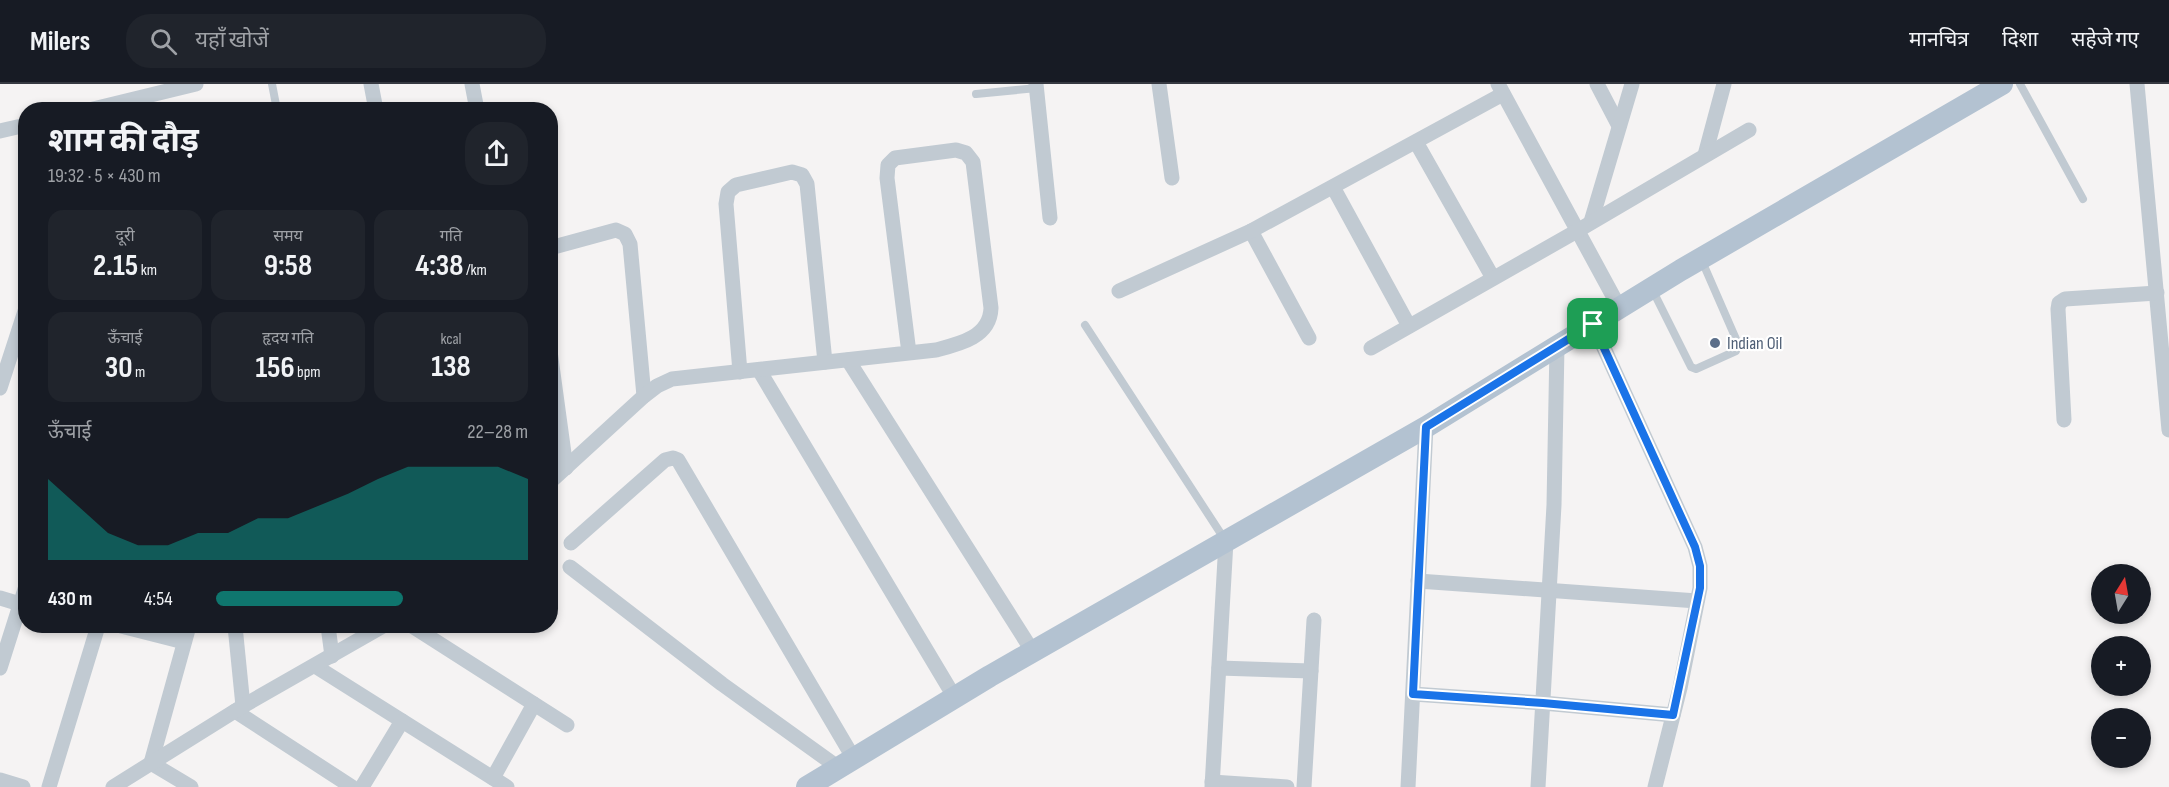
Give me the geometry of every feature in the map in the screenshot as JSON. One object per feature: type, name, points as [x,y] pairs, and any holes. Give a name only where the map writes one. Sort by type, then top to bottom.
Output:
[{"type":"main road","points":[[807,787],[1033,652],[1426,427],[1701,258],[2002,84]]},
{"type":"street","points":[[122,102],[195,84]]},
{"type":"street","points":[[371,84],[374,102]]},
{"type":"street","points":[[472,84],[475,102]]},
{"type":"street","points":[[1159,84],[1172,178]]},
{"type":"street","points":[[1598,84],[1619,126]]},
{"type":"street","points":[[1591,222],[1632,84]]},
{"type":"street","points":[[1705,155],[1724,84]]},
{"type":"street","points":[[2137,84],[2169,430]]},
{"type":"street","points":[[1036,86],[1050,218]]},
{"type":"street","points":[[1119,291],[1251,231],[1416,142],[1500,89],[1619,308]]},
{"type":"street","points":[[2,130],[18,126]]},
{"type":"street","points":[[2,130],[18,134]]},
{"type":"street","points":[[1371,348],[1749,130]]},
{"type":"street","points":[[1416,142],[1493,278]]},
{"type":"street","points":[[558,475],[644,396],[657,386],[672,379],[759,370],[936,350],[961,344],[980,333],[990,320],[973,162],[966,153],[956,150],[895,158],[888,165],[887,178],[909,353]]},
{"type":"street","points":[[740,372],[726,204],[728,192],[736,184],[792,172],[802,175],[807,184],[825,362]]},
{"type":"street","points":[[1333,186],[1408,326]]},
{"type":"street","points":[[558,246],[616,230],[626,234],[630,244],[644,396]]},
{"type":"street","points":[[1251,231],[1309,338]]},
{"type":"street","points":[[2064,420],[2059,303],[2065,299],[2157,293]]},
{"type":"street","points":[[1593,324],[1695,547],[1700,566],[1700,588],[1655,787]]},
{"type":"street","points":[[0,388],[18,333]]},
{"type":"street","points":[[1538,787],[1554,505],[1557,346]]},
{"type":"street","points":[[848,360],[1033,652]]},
{"type":"street","points":[[759,370],[955,698]]},
{"type":"street","points":[[558,410],[566,468]]},
{"type":"street","points":[[1408,787],[1426,427]]},
{"type":"street","points":[[571,543],[665,460],[673,458],[678,460],[847,763]]},
{"type":"street","points":[[1226,541],[1212,784],[1287,787]]},
{"type":"street","points":[[570,567],[722,684],[847,763]]},
{"type":"street","points":[[1418,581],[1697,601]]},
{"type":"street","points":[[0,598],[18,603]]},
{"type":"street","points":[[0,668],[18,610]]},
{"type":"street","points":[[1304,787],[1314,620]]},
{"type":"street","points":[[49,787],[96,633]]},
{"type":"street","points":[[149,633],[184,642]]},
{"type":"street","points":[[151,763],[187,633]]},
{"type":"street","points":[[235,633],[239,709]]},
{"type":"street","points":[[329,633],[332,657]]},
{"type":"street","points":[[113,787],[239,709],[371,633]]},
{"type":"street","points":[[423,633],[567,725]]},
{"type":"street","points":[[315,666],[507,787]]},
{"type":"street","points":[[1219,668],[1311,671]]},
{"type":"street","points":[[1413,694],[1673,715]]},
{"type":"street","points":[[493,778],[534,704]]},
{"type":"street","points":[[239,709],[352,787]]},
{"type":"street","points":[[362,787],[402,721]]},
{"type":"street","points":[[151,763],[191,787]]},
{"type":"street","points":[[0,780],[23,787]]},
{"type":"lane","points":[[272,84],[275,102]]},
{"type":"lane","points":[[2020,84],[2082,199]]},
{"type":"lane","points":[[976,94],[1036,86]]},
{"type":"lane","points":[[1651,288],[1691,367],[1696,369],[1736,351],[1738,345],[1736,339],[1701,258]]},
{"type":"lane","points":[[1085,325],[1226,541]]},
{"type":"place","name":"Indian Oil","points":[[1715,343]]},
{"type":"route","points":[[1593,324],[1695,547],[1700,566],[1700,588],[1673,715],[1413,694],[1426,427],[1593,324]]}]
